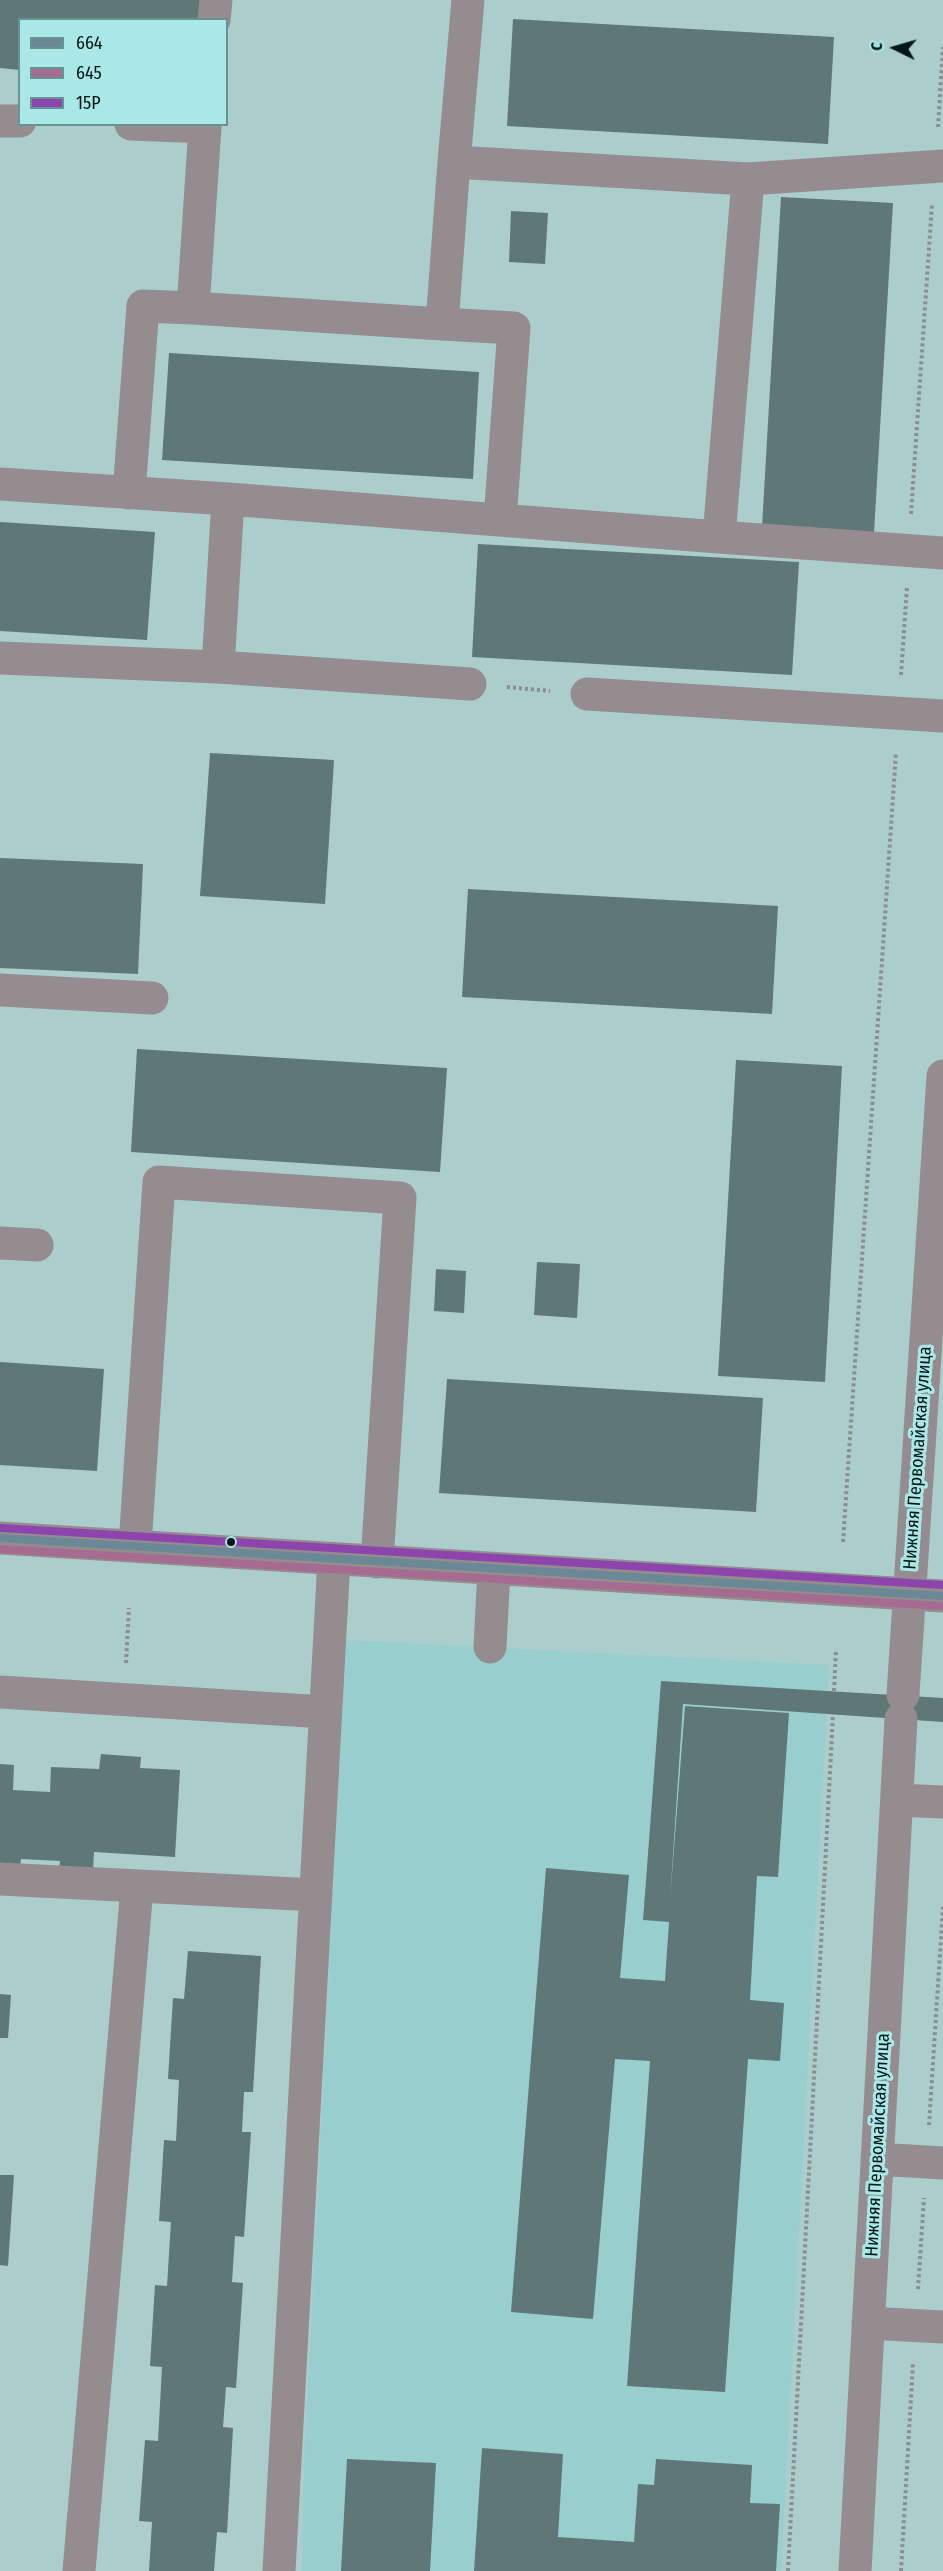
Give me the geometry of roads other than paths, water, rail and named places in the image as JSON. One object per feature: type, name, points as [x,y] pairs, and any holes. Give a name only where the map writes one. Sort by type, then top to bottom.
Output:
[{"type":"street","points":[[214,18],[216,0]]},
{"type":"street","points":[[442,324],[468,0]]},
{"type":"street","points":[[0,121],[18,121]]},
{"type":"street","points":[[193,309],[205,126]]},
{"type":"street","points":[[454,162],[748,179],[939,165]]},
{"type":"street","points":[[719,537],[748,179]]},
{"type":"street","points":[[129,493],[142,306],[514,328],[500,520]]},
{"type":"street","points":[[0,484],[943,553]]},
{"type":"street","points":[[218,666],[228,499]]},
{"type":"street","points":[[0,658],[218,666],[470,684]]},
{"type":"street","points":[[587,694],[943,716]]},
{"type":"street","points":[[0,990],[152,998]]},
{"type":"street","name":"Нижняя Первомайская улица","points":[[855,2571],[902,1707],[943,1076]]},
{"type":"street","points":[[135,1546],[159,1182],[400,1198],[377,1562]]},
{"type":"street","points":[[0,1243],[37,1245]]},
{"type":"street","points":[[0,1538],[943,1596]]},
{"type":"street","points":[[279,2571],[334,1559]]},
{"type":"street","points":[[490,1647],[494,1569]]},
{"type":"street","points":[[0,1692],[325,1712]]},
{"type":"street","points":[[897,1800],[943,1802]]},
{"type":"street","points":[[0,1879],[316,1895]]},
{"type":"street","points":[[80,2571],[137,1887]]},
{"type":"street","points":[[877,2160],[935,2162]]},
{"type":"street","points":[[868,2323],[929,2326]]}]
